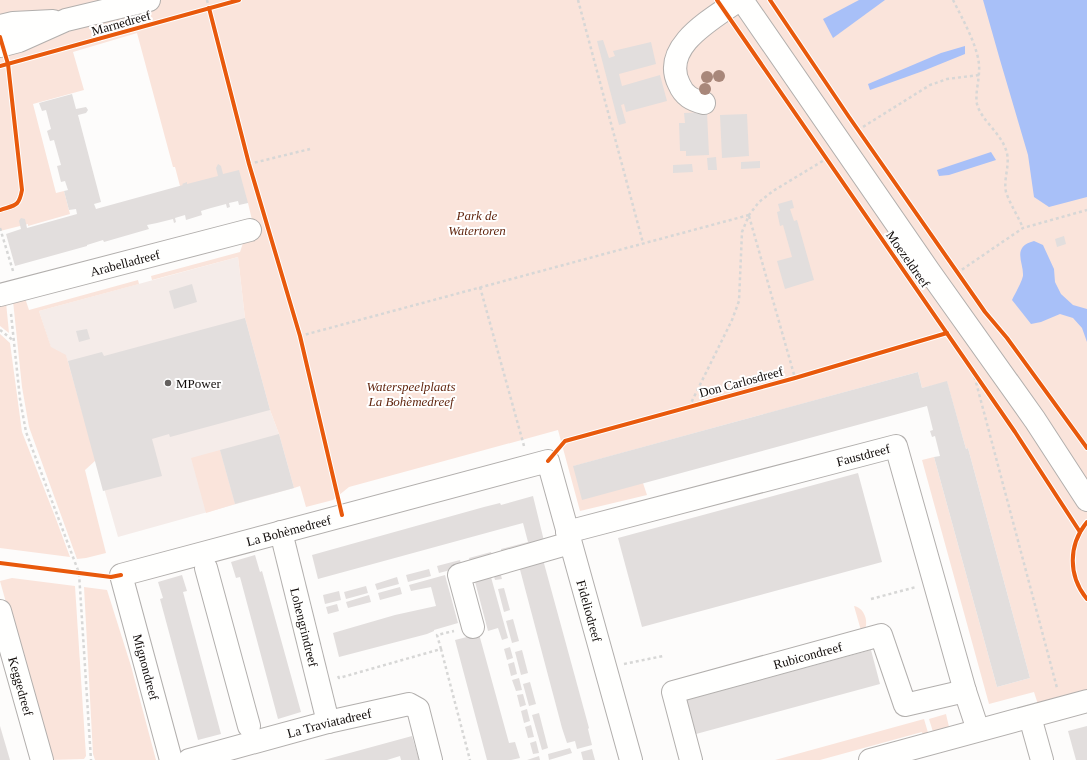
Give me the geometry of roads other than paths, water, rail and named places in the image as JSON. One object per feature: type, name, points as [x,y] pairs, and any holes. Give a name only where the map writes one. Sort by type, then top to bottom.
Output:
[{"type":"street","name":"Marnedreef","points":[[0,26],[13,23],[66,20],[149,0]]},
{"type":"street","points":[[704,103],[691,99],[681,89],[674,68],[677,54],[696,31],[740,0]]},
{"type":"street","name":"Moezeldreef","points":[[740,0],[1034,420],[1087,500]]},
{"type":"street","name":"Marnedreef","points":[[0,46],[19,41],[66,20]]},
{"type":"street","name":"Arabelladreef","points":[[9,293],[250,230]]},
{"type":"street","name":"Faustdreef","points":[[569,537],[896,446],[965,691],[978,730]]},
{"type":"street","name":"La Bohèmedreef","points":[[121,575],[539,463]]},
{"type":"street","name":"Fideliodreef","points":[[539,463],[569,537],[631,760]]},
{"type":"street","name":"Lohengrindreef","points":[[281,532],[328,722]]},
{"type":"street","points":[[473,626],[459,575],[569,537]]},
{"type":"street","points":[[206,568],[249,726]]},
{"type":"street","name":"Mignondreef","points":[[121,575],[171,760]]},
{"type":"street","name":"Keggedreef","points":[[0,612],[42,760]]},
{"type":"street","name":"Rubicondreef","points":[[691,760],[673,692],[881,635],[905,705],[965,691]]},
{"type":"street","points":[[877,759],[978,730],[1087,702]]},
{"type":"street","name":"La Traviatadreef","points":[[189,760],[328,722],[409,704],[418,709],[431,760]]},
{"type":"street","points":[[1030,717],[1042,760]]},
{"type":"water","points":[[859,0],[885,0],[833,38],[823,19]]},
{"type":"water","points":[[983,0],[1087,0],[1087,197],[1049,207],[1034,197],[1028,155]]},
{"type":"water","points":[[965,46],[965,54],[870,90],[868,84],[941,53]]},
{"type":"water","points":[[991,152],[996,160],[949,175],[939,176],[937,170]]},
{"type":"water","points":[[1034,241],[1043,245],[1054,269],[1055,282],[1061,294],[1073,305],[1087,309],[1087,342],[1082,328],[1073,318],[1060,314],[1041,322],[1031,324],[1012,300],[1023,276],[1020,256],[1021,251],[1023,247]]},
{"type":"place","name":"MPower","points":[[168,383]]},
{"type":"park label","name":"Park de Watertoren","points":[[477,222]]},
{"type":"park label","name":"Waterspeelplaats La Bohèmedreef","points":[[411,394]]}]
